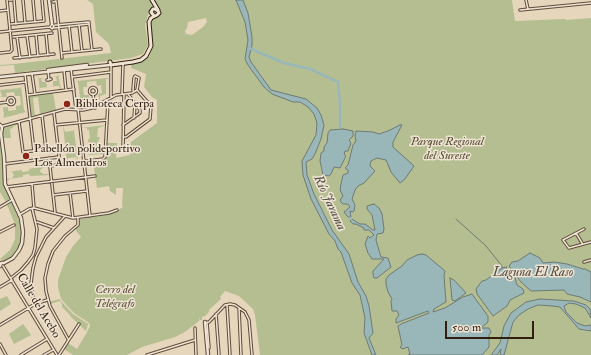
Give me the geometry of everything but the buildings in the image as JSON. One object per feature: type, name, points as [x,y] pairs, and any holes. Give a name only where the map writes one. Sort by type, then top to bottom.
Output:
[{"type":"main road","points":[[111,64],[133,60],[145,55],[150,46],[147,25],[154,5],[152,0]]},
{"type":"main road","points":[[152,0],[158,10]]},
{"type":"main road","points":[[153,9],[158,10]]},
{"type":"main road","points":[[111,64],[139,61],[145,58],[149,52],[152,42],[149,22],[151,18],[158,14],[158,10]]},
{"type":"main road","points":[[151,13],[154,16]]},
{"type":"street","points":[[10,0],[16,24]]},
{"type":"street","points":[[0,53],[11,51],[8,10],[10,0]]},
{"type":"street","points":[[23,0],[26,23]]},
{"type":"street","points":[[33,0],[35,22]]},
{"type":"street","points":[[11,24],[44,21],[42,0]]},
{"type":"street","points":[[526,0],[528,9]]},
{"type":"street","points":[[52,26],[51,1],[56,1],[62,58]]},
{"type":"street","points":[[520,10],[591,3]]},
{"type":"street","points":[[0,10],[8,10]]},
{"type":"street","points":[[30,22],[38,56]]},
{"type":"street","points":[[79,24],[82,51]]},
{"type":"street","points":[[0,32],[52,26],[89,24],[92,50]]},
{"type":"street","points":[[69,25],[72,52]]},
{"type":"street","points":[[30,57],[29,36],[31,29]]},
{"type":"street","points":[[13,37],[52,33]]},
{"type":"street","points":[[46,34],[48,55]]},
{"type":"street","points":[[17,37],[20,58]]},
{"type":"street","points":[[62,53],[101,49]]},
{"type":"street","points":[[14,58],[54,54]]},
{"type":"street","points":[[117,150],[123,150],[123,63]]},
{"type":"street","points":[[0,77],[111,64]]},
{"type":"street","points":[[111,64],[111,98]]},
{"type":"street","points":[[0,77],[111,64]]},
{"type":"street","points":[[71,69],[90,216]]},
{"type":"street","points":[[64,70],[66,90]]},
{"type":"street","points":[[48,72],[49,80]]},
{"type":"street","points":[[72,77],[111,72]]},
{"type":"street","points":[[32,73],[35,94]]},
{"type":"street","points":[[25,74],[34,151]]},
{"type":"street","points":[[1,264],[15,255],[22,243],[23,232],[19,215],[6,187],[1,128],[30,118],[65,109],[86,110],[95,108],[117,94],[128,94],[134,92],[137,90],[139,78],[135,76],[134,92]]},
{"type":"street","points":[[0,85],[26,82]]},
{"type":"street","points":[[28,95],[74,89]]},
{"type":"street","points":[[123,138],[150,119],[150,106],[137,90]]},
{"type":"street","points":[[93,94],[95,108]]},
{"type":"street","points":[[123,125],[140,114],[140,111],[128,94]]},
{"type":"street","points":[[50,166],[103,159],[106,156],[107,100]]},
{"type":"street","points":[[0,103],[8,102]]},
{"type":"street","points":[[134,118],[135,103]]},
{"type":"street","points":[[55,112],[54,115],[60,164]]},
{"type":"street","points":[[42,115],[46,150]]},
{"type":"street","points":[[55,125],[107,120]]},
{"type":"street","points":[[19,122],[23,152],[58,148]]},
{"type":"street","points":[[0,133],[2,140]]},
{"type":"street","points":[[4,164],[59,157]]},
{"type":"street","points":[[49,158],[55,213]]},
{"type":"street","points":[[6,187],[95,176]]},
{"type":"street","points":[[0,287],[21,270],[33,255],[37,235],[37,222],[33,208],[32,184]]},
{"type":"street","points":[[53,195],[87,191]]},
{"type":"street","points":[[70,193],[73,218]]},
{"type":"street","points":[[0,207],[12,200]]},
{"type":"street","points":[[19,215],[33,208],[73,218],[109,214],[117,210]]},
{"type":"street","points":[[35,304],[32,283],[33,268],[36,257],[46,237],[65,216]]},
{"type":"street","points":[[68,339],[47,300],[45,278],[49,259],[61,240],[78,225],[78,218]]},
{"type":"street","points":[[37,222],[54,228]]},
{"type":"street","points":[[0,232],[14,225]]},
{"type":"street","points":[[584,229],[563,240],[569,248],[591,242]]},
{"type":"street","points":[[576,233],[583,244]]},
{"type":"street","points":[[35,248],[39,249]]},
{"type":"street","points":[[584,262],[591,260]]},
{"type":"street","name":"Calle del Acebo","points":[[1,264],[58,355]]},
{"type":"street","points":[[0,325],[35,304],[47,300]]},
{"type":"street","points":[[207,354],[206,323],[226,305],[232,304],[246,314],[249,320],[252,355]]},
{"type":"street","points":[[226,305],[230,355]]},
{"type":"street","points":[[239,308],[241,355]]},
{"type":"street","points":[[216,314],[220,355]]},
{"type":"street","points":[[58,355],[79,324]]},
{"type":"street","points":[[195,328],[196,355]]},
{"type":"street","points":[[20,355],[47,339]]},
{"type":"street","points":[[147,355],[196,340]]},
{"type":"street","points":[[0,344],[6,355]]},
{"type":"street","points":[[44,355],[54,349]]},
{"type":"green space","points":[[87,0],[150,0],[152,6],[145,24],[148,45],[143,54],[131,58],[15,73],[14,65],[0,66],[111,53],[109,44],[96,32],[93,4]]},
{"type":"green space","name":"Parque Regional del Sureste","points":[[153,0],[512,0],[515,21],[591,18],[591,355],[260,355],[253,309],[239,296],[225,291],[220,297],[221,299],[205,316],[202,317],[202,320],[200,320],[200,317],[199,321],[185,332],[175,337],[142,347],[127,355],[73,355],[64,349],[68,343],[77,349],[90,326],[89,323],[74,313],[61,299],[58,287],[58,280],[66,257],[81,237],[75,229],[79,225],[79,219],[97,216],[99,219],[98,216],[113,213],[123,207],[123,188],[116,188],[116,195],[110,191],[109,186],[97,188],[93,161],[103,160],[106,158],[107,143],[117,143],[116,158],[130,155],[131,142],[157,123],[157,100],[152,97],[144,87],[146,74],[131,68],[131,63],[137,63],[148,57],[153,41],[150,23],[152,18],[159,15]],"holes":[[[206,18],[207,22],[192,35],[186,34],[185,31],[188,22]]]},
{"type":"green space","points":[[58,73],[61,90],[59,86],[40,88],[40,93],[38,74],[39,78],[45,78],[41,79],[42,82],[46,82],[47,87],[53,86],[53,81],[57,81],[56,77],[52,77],[58,76]]},
{"type":"green space","points":[[108,78],[106,79],[106,94],[100,96],[100,102],[98,94],[102,93],[101,85],[97,86],[96,81],[87,82],[87,87],[83,87],[84,95],[89,95],[89,104],[81,105],[78,82],[76,81]]},
{"type":"green space","points":[[21,86],[24,110],[26,112],[3,118],[3,108],[0,108],[8,107],[8,111],[16,110],[16,106],[21,105],[20,96],[15,96],[14,92],[6,93],[7,97],[0,97],[2,96],[0,90],[20,88]]},
{"type":"green space","points":[[53,93],[56,110],[40,114],[38,97],[33,98],[35,116],[31,115],[29,96]]},
{"type":"green space","points":[[18,123],[18,125],[13,126],[13,128],[10,129],[11,138],[3,138],[2,131],[4,127]]},
{"type":"green space","points":[[63,125],[65,132],[76,130],[74,131],[78,161],[76,157],[68,158],[67,163]]},
{"type":"green space","points":[[106,125],[98,128],[97,137],[100,137],[99,141],[97,142],[97,150],[105,154],[86,155],[92,152],[91,143],[88,141],[88,139],[90,139],[89,130],[87,130],[87,128],[81,128]]},
{"type":"green space","points":[[0,137],[4,182],[10,199],[6,202],[0,192]]},
{"type":"green space","points":[[48,165],[49,167],[42,168],[40,170],[43,174],[50,175],[30,176],[29,174],[6,181],[6,179],[13,178],[14,176],[12,171],[29,171],[29,169]]},
{"type":"green space","points":[[11,202],[21,224],[21,242],[15,254],[8,260],[3,261],[0,259],[10,250],[15,239],[15,224],[7,205]]},
{"type":"green space","points":[[7,296],[11,304],[0,311],[0,299]]},
{"type":"green space","points":[[59,299],[73,314],[88,324],[86,331],[62,307],[60,301],[50,304],[49,302]]},
{"type":"green space","points":[[23,324],[31,335],[14,344],[9,334]]},
{"type":"water","points":[[236,0],[243,0],[248,13],[252,37],[249,57],[271,90],[306,99],[317,108],[321,115],[324,125],[321,139],[312,159],[306,162],[307,175],[314,194],[332,230],[349,254],[358,282],[366,296],[373,333],[369,338],[376,355],[372,355],[364,333],[365,318],[360,295],[352,283],[341,252],[329,234],[311,199],[303,175],[302,161],[316,135],[317,123],[314,114],[308,107],[300,102],[293,102],[272,94],[264,87],[248,65],[245,59],[248,40],[245,22]]},
{"type":"water","points":[[402,125],[393,142],[393,147],[414,166],[405,179],[400,183],[391,172],[386,160],[377,158],[371,161],[370,166],[375,171],[355,190],[352,199],[355,205],[354,211],[350,211],[351,217],[348,217],[344,212],[350,207],[348,204],[343,204],[341,202],[340,200],[343,196],[340,190],[343,175],[348,173],[348,170],[345,168],[348,165],[353,145],[356,141],[356,131],[373,132],[379,134]]},
{"type":"water","points":[[343,129],[353,131],[353,136],[349,140],[351,143],[348,151],[345,151],[344,154],[346,156],[340,168],[334,167],[329,176],[323,175],[320,161],[321,153],[324,151],[324,147],[327,143],[328,133],[330,130]]},
{"type":"water","points":[[374,204],[379,208],[382,214],[384,229],[383,233],[377,234],[376,240],[381,257],[388,258],[391,267],[377,278],[374,278],[373,271],[384,259],[372,259],[365,244],[368,236],[370,238],[374,235],[369,230],[364,230],[364,228],[353,224],[350,221],[352,219],[375,230],[372,215],[367,209],[367,206]]},
{"type":"water","name":"Laguna El Raso","points":[[530,253],[540,258],[543,263],[554,262],[567,264],[591,272],[591,302],[580,297],[567,294],[564,290],[531,291],[521,282],[509,266],[512,262],[518,261]]},
{"type":"water","points":[[422,254],[426,255],[445,271],[446,302],[434,309],[433,312],[445,308],[463,297],[472,294],[488,316],[488,322],[481,328],[489,328],[491,332],[489,335],[489,347],[482,355],[408,355],[410,354],[408,347],[402,349],[400,347],[402,345],[398,326],[429,313],[428,311],[396,323],[396,319],[399,315],[397,311],[392,311],[392,299],[388,292],[386,279],[407,260]]},
{"type":"water","points":[[506,267],[510,275],[515,277],[517,285],[523,289],[524,293],[510,300],[507,306],[493,316],[477,294],[476,289],[482,281]]},
{"type":"water","points":[[450,278],[454,280],[466,293],[455,301],[452,300]]},
{"type":"water","points":[[540,299],[574,301],[586,305],[590,309],[591,318],[585,308],[576,304],[569,303],[564,306],[566,312],[577,323],[585,326],[591,325],[591,331],[579,329],[560,307],[538,305],[519,315],[513,322],[504,355],[500,355],[501,349],[497,355],[491,355],[500,343],[504,326],[511,313],[526,302]]},
{"type":"waterway","points":[[249,48],[284,63],[310,69],[338,82],[340,127]]},
{"type":"waterway","points":[[456,219],[486,246],[502,268]]},
{"type":"place","name":"Biblioteca Cerpa","points":[[67,104]]},
{"type":"place","name":"Pabellón polideportivo Los Almendros","points":[[26,156]]},
{"type":"water label","name":"Río Jarama","points":[[329,203]]},
{"type":"park label","name":"Cerro del Telégrafo","points":[[115,297]]}]
